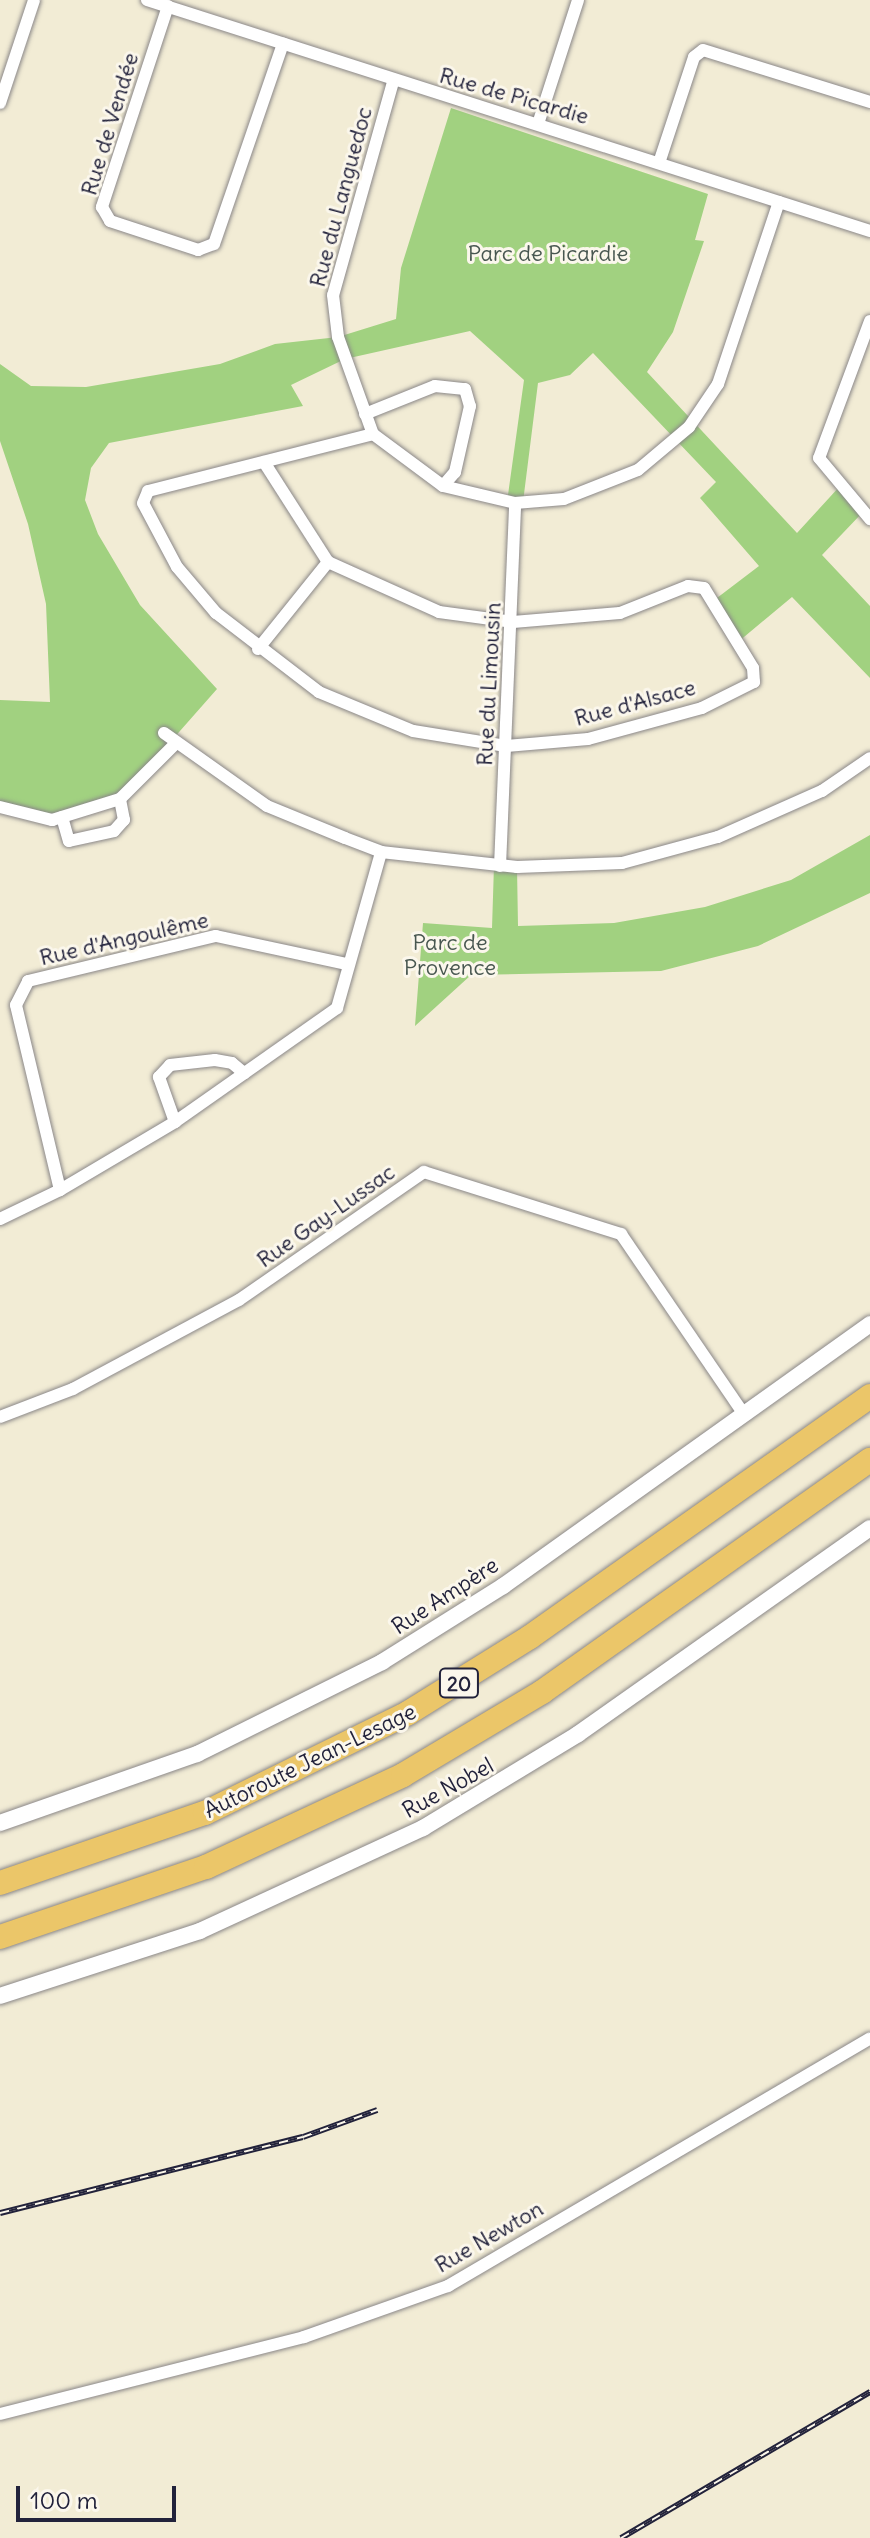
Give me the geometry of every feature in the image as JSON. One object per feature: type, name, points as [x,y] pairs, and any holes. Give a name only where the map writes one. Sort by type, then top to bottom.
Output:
[{"type":"highway","name":"Autoroute Jean-Lesage","points":[[0,1883],[218,1808],[408,1713],[542,1629],[870,1396]]},
{"type":"highway","name":"20","points":[[0,1937],[229,1858],[403,1775],[542,1692],[870,1460]]},
{"type":"street","points":[[0,103],[4,78],[34,0]]},
{"type":"street","name":"Rue de Picardie","points":[[147,0],[393,82],[660,160],[870,231]]},
{"type":"street","points":[[538,124],[578,0]]},
{"type":"street","name":"Rue de Vendée","points":[[168,6],[102,207],[110,221],[198,250],[214,244],[283,44]]},
{"type":"street","points":[[660,160],[694,57],[703,50],[870,102]]},
{"type":"street","name":"Rue du Languedoc","points":[[373,434],[339,342],[333,295],[393,82]]},
{"type":"street","points":[[506,746],[413,731],[319,692],[258,649],[216,613],[177,567],[143,503],[148,491],[373,434],[443,486],[515,503],[564,499],[638,470],[694,422],[718,384],[779,202]]},
{"type":"street","points":[[870,321],[819,458],[870,519]]},
{"type":"street","points":[[365,414],[435,386],[465,389],[470,406],[458,459],[443,486]]},
{"type":"street","points":[[264,462],[328,562],[439,612],[513,622]]},
{"type":"street","name":"Rue du Limousin","points":[[500,866],[513,622],[515,503]]},
{"type":"street","points":[[258,649],[328,562]]},
{"type":"street","name":"Rue d'Alsace","points":[[506,746],[588,739],[702,708],[754,682],[753,668],[704,588],[688,586],[620,613],[513,622]]},
{"type":"street","points":[[164,733],[267,806],[381,852],[500,866],[622,863],[718,837],[822,791],[870,758]]},
{"type":"street","points":[[0,807],[52,820],[120,799],[176,743]]},
{"type":"street","points":[[62,817],[69,841],[114,831],[124,820],[120,799]]},
{"type":"street","points":[[0,1219],[60,1190],[175,1122],[337,1008],[381,852]]},
{"type":"street","name":"Rue d'Angoulême","points":[[60,1190],[16,1005],[28,981],[216,936],[347,964]]},
{"type":"street","points":[[175,1122],[159,1077],[170,1065],[215,1060],[232,1063],[244,1073]]},
{"type":"street","name":"Rue Gay-Lussac","points":[[0,1417],[73,1389],[239,1300],[424,1172],[621,1234],[744,1414]]},
{"type":"street","name":"Rue Ampère","points":[[0,1823],[176,1762],[352,1678],[495,1592],[870,1324]]},
{"type":"street","name":"Rue Nobel","points":[[0,1996],[200,1931],[434,1821],[578,1734],[870,1528]]},
{"type":"street","name":"Rue Newton","points":[[0,2414],[304,2337],[448,2286],[870,2038]]},
{"type":"green space","name":"Parc de Picardie","points":[[451,108],[708,194],[695,240],[704,241],[673,332],[647,372],[797,533],[840,486],[863,512],[822,555],[870,606],[870,678],[792,597],[738,642],[713,601],[759,566],[700,498],[716,482],[593,353],[570,375],[538,383],[523,502],[507,502],[524,380],[470,331],[345,359],[291,385],[303,406],[109,443],[91,468],[85,500],[98,534],[140,605],[217,689],[120,799],[52,820],[0,807],[0,700],[50,702],[46,604],[28,524],[0,441],[0,364],[31,386],[86,387],[220,364],[275,344],[338,337],[396,319],[401,268]]},
{"type":"green space","name":"Parc de Provence","points":[[870,835],[870,893],[758,946],[661,971],[471,975],[415,1026],[423,923],[492,928],[494,865],[517,867],[518,926],[614,923],[705,907],[791,880]]},
{"type":"railway","points":[[0,2213],[303,2137],[377,2110]]},
{"type":"railway","points":[[621,2538],[870,2392]]}]
